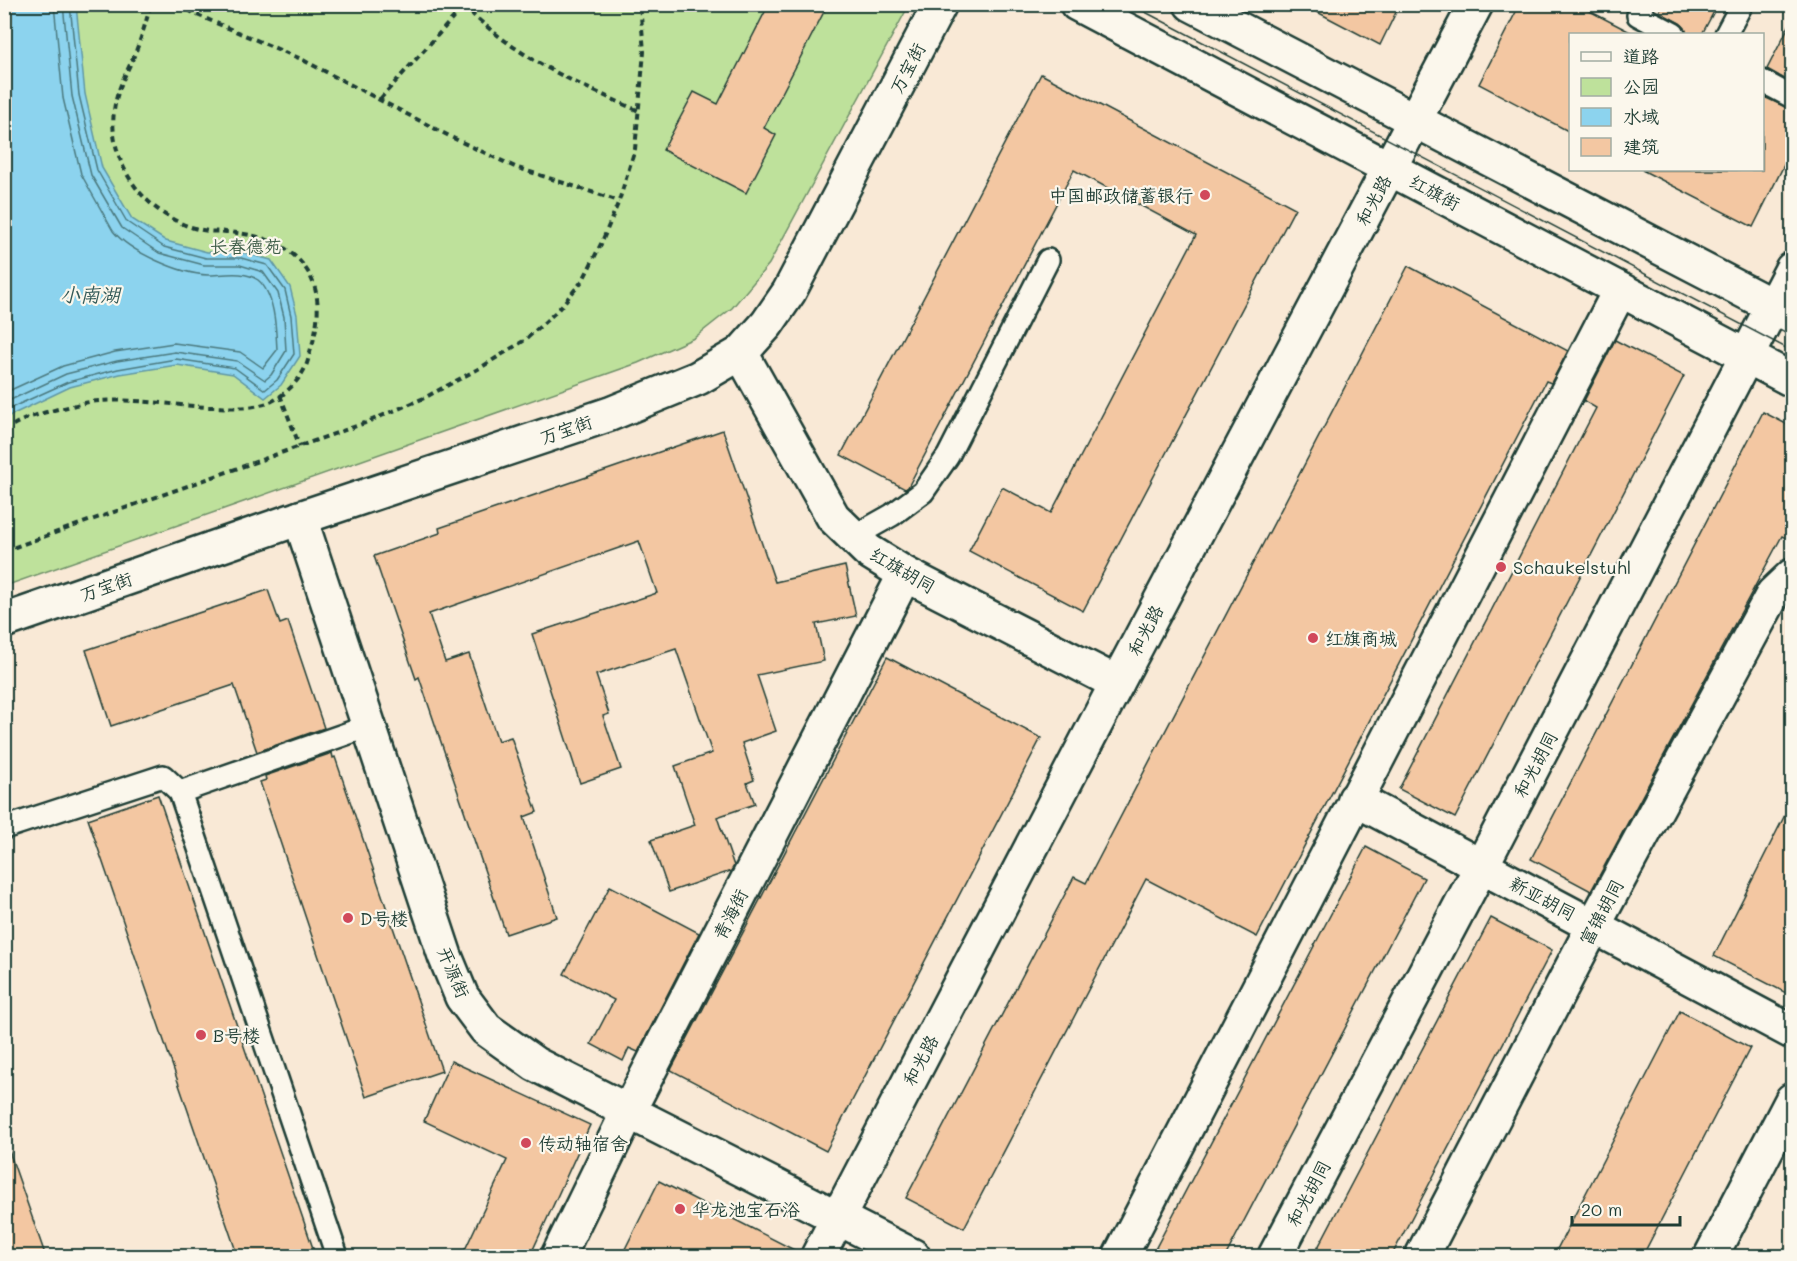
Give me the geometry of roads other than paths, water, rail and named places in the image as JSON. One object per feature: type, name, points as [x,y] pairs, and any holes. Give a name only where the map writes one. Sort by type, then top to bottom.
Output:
[{"type":"street","name":"万宝街","points":[[4,621],[610,414],[698,378],[741,353],[767,324],[789,292],[940,4]]},
{"type":"street","name":"红旗街","points":[[1077,4],[1792,380]]},
{"type":"street","points":[[1191,4],[1783,311]]},
{"type":"street","name":"和光路","points":[[818,1257],[1117,683],[1476,4]]},
{"type":"street","name":"和光胡同","points":[[1275,1257],[1747,356],[1783,311],[1792,269]]},
{"type":"street","points":[[1120,1257],[1620,290]]},
{"type":"street","name":"红旗胡同","points":[[741,353],[832,517],[868,551],[905,574],[1117,683]]},
{"type":"street","name":"开源街","points":[[300,518],[446,956],[462,997],[486,1029],[534,1064],[913,1257]]},
{"type":"street","name":"青海街","points":[[558,1257],[628,1112],[905,574]]},
{"type":"street","name":"富锦胡同","points":[[1422,1257],[1594,925],[1773,594],[1792,576]]},
{"type":"street","name":"新亚胡同","points":[[1355,799],[1792,1032]]},
{"type":"street","points":[[1711,1257],[1792,1100]]},
{"type":"lane","points":[[1643,4],[1638,15],[1672,33]]},
{"type":"lane","points":[[1727,33],[1742,4]]},
{"type":"lane","points":[[1764,82],[1792,97]]},
{"type":"lane","points":[[853,537],[892,515],[923,492],[942,465],[1048,260]]},
{"type":"lane","points":[[180,792],[369,726]]},
{"type":"lane","points":[[4,828],[163,776],[180,792],[337,1257]]},
{"type":"water","name":"小南湖","points":[[4,5],[76,5],[85,94],[102,168],[132,219],[166,241],[207,252],[241,252],[271,260],[290,287],[297,315],[300,356],[281,385],[265,398],[233,374],[177,365],[120,374],[70,387],[5,418]]},
{"type":"tram line","points":[[1130,4],[1792,351]]},
{"type":"place","name":"中国邮政储蓄银行","points":[[1205,195]]},
{"type":"place","name":"Schaukelstuhl","points":[[1501,567]]},
{"type":"place","name":"红旗商城","points":[[1313,638]]},
{"type":"place","name":"D号楼","points":[[348,918]]},
{"type":"place","name":"B号楼","points":[[201,1035]]},
{"type":"place","name":"传动轴宿舍","points":[[526,1143]]},
{"type":"place","name":"华龙池宝石浴","points":[[680,1209]]},
{"type":"park label","name":"长春德苑","points":[[246,246]]}]
